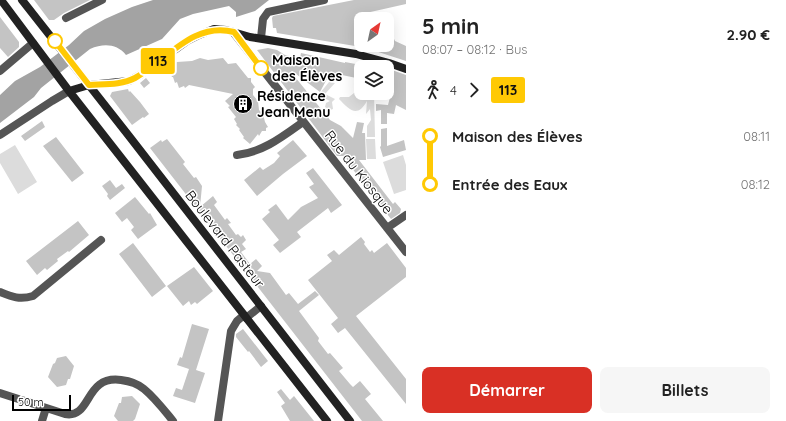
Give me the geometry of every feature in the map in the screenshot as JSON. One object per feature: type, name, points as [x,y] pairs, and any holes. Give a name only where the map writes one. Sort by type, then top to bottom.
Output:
[{"type":"main road","points":[[1,0],[69,91],[327,421]]},
{"type":"main road","name":"Boulevard Pasteur","points":[[22,0],[350,421]]},
{"type":"main road","points":[[69,91],[89,85],[129,81],[198,35],[214,29],[356,54],[406,69]]},
{"type":"street","points":[[66,18],[102,0]]},
{"type":"street","points":[[260,38],[263,19],[268,12],[324,0]]},
{"type":"street","name":"Rue du Kiosque","points":[[234,32],[406,252]]},
{"type":"street","points":[[0,70],[34,43]]},
{"type":"street","points":[[0,135],[69,91]]},
{"type":"street","points":[[237,155],[250,153],[266,147],[303,122]]},
{"type":"street","points":[[387,228],[406,214]]},
{"type":"street","points":[[0,292],[18,298],[28,298],[33,296],[101,240]]},
{"type":"street","points":[[218,421],[231,331],[237,321],[261,306]]},
{"type":"street","points":[[0,393],[69,415],[76,413],[82,408],[94,389],[100,384],[108,380],[120,380],[136,383],[144,389],[173,421]]},
{"type":"street","points":[[42,421],[46,408]]},
{"type":"shaded area","points":[[153,0],[269,0],[255,11],[236,17],[236,12],[229,6],[193,14],[180,19],[162,39],[126,55],[119,49],[105,45],[90,49],[41,88],[34,97],[0,123],[0,95],[15,81],[40,67],[69,45],[84,31],[105,19],[132,7]]},
{"type":"shaded area","points":[[329,82],[335,83],[325,94],[335,99],[332,102],[333,109],[330,110],[325,107],[326,103],[330,101],[326,99],[316,101],[314,97],[320,93]]},
{"type":"shaded area","points":[[354,93],[354,100],[374,100],[375,137],[367,137],[367,126],[371,120],[370,109],[366,114],[367,101],[360,110],[356,111],[350,109],[339,99],[340,97],[349,97]]},
{"type":"shaded area","points":[[366,139],[375,139],[376,159],[367,159]]},
{"type":"shaded area","points":[[15,145],[37,182],[18,194],[0,163],[0,154]]},
{"type":"shaded area","points":[[403,155],[406,165],[406,190],[394,194],[383,162]]},
{"type":"building","points":[[34,0],[90,0],[64,13],[54,20],[49,20]]},
{"type":"building","points":[[354,0],[406,0],[406,4],[370,12],[354,12],[354,46],[277,33],[276,28],[273,28],[273,16]]},
{"type":"building","points":[[0,17],[19,42],[19,47],[8,57],[0,48]]},
{"type":"building","points":[[394,39],[395,41],[406,46],[406,61],[378,52],[394,52]]},
{"type":"building","points":[[268,48],[293,57],[300,58],[301,53],[354,64],[354,78],[342,75],[342,77],[329,75],[320,92],[292,71],[291,72],[330,120],[341,126],[353,138],[357,122],[364,123],[362,133],[365,133],[366,160],[359,160],[393,204],[395,202],[401,209],[400,213],[391,219],[348,163],[346,156],[337,156],[257,50]]},
{"type":"building","name":"Résidence Jean Menu","points":[[200,58],[208,60],[223,58],[228,64],[236,63],[248,78],[251,78],[251,82],[255,87],[253,89],[253,95],[258,101],[259,110],[263,114],[268,127],[266,128],[266,131],[262,131],[259,136],[258,134],[250,144],[243,138],[244,137],[234,119],[236,117],[228,107],[230,106],[225,101],[233,94],[189,85],[185,88],[184,86],[179,88],[177,82],[175,83],[173,77],[165,66],[177,62],[192,61]]},
{"type":"building","points":[[394,71],[406,75],[406,110],[396,105],[394,114],[387,113],[387,124],[381,124],[381,110],[376,111],[376,104],[388,105],[389,100],[394,100]]},
{"type":"building","points":[[146,78],[150,83],[144,88],[140,83]]},
{"type":"building","points":[[128,89],[149,114],[132,125],[110,96],[112,92]]},
{"type":"building","points":[[42,121],[45,127],[25,141],[21,136]]},
{"type":"building","points":[[387,128],[387,146],[404,140],[406,150],[383,157],[380,147],[381,129]]},
{"type":"building","points":[[56,137],[84,173],[72,182],[43,146]]},
{"type":"building","points":[[167,139],[185,162],[183,164],[194,178],[196,177],[202,186],[200,207],[213,196],[217,202],[214,205],[225,220],[227,218],[231,223],[228,224],[236,235],[238,234],[241,237],[243,235],[246,240],[242,244],[246,249],[241,252],[250,264],[256,259],[262,266],[257,271],[270,273],[286,295],[289,293],[298,304],[315,291],[319,295],[299,311],[319,338],[318,341],[328,354],[330,353],[343,368],[339,371],[350,384],[353,387],[360,381],[371,394],[365,399],[383,421],[362,421],[150,148],[161,140],[162,142]]},
{"type":"building","points":[[293,140],[307,156],[257,196],[244,180],[260,167],[263,170],[274,163],[280,156],[277,153]]},
{"type":"building","points":[[313,168],[342,205],[331,213],[328,208],[297,232],[301,237],[280,253],[273,245],[279,240],[262,219],[270,212],[268,210],[276,204],[288,220],[301,207],[318,198],[309,187],[314,184],[306,173]]},
{"type":"building","points":[[110,180],[116,188],[122,184],[125,188],[110,200],[107,196],[108,194],[102,186]]},
{"type":"building","points":[[135,197],[149,214],[150,213],[157,225],[138,239],[131,230],[134,227],[127,218],[122,222],[115,213]]},
{"type":"building","points":[[78,221],[89,235],[69,252],[68,251],[57,259],[58,261],[47,270],[45,268],[37,275],[26,261]]},
{"type":"building","points":[[361,237],[370,252],[372,250],[374,253],[387,243],[406,268],[406,277],[356,316],[406,379],[406,404],[345,328],[338,333],[331,324],[338,318],[308,280],[332,261],[327,255],[334,250],[339,255]]},
{"type":"building","points":[[133,243],[166,286],[152,297],[119,254]]},
{"type":"building","points":[[194,267],[213,291],[197,304],[195,302],[191,305],[189,301],[183,306],[167,286]]},
{"type":"building","points":[[192,324],[209,329],[196,370],[205,373],[195,403],[173,396],[176,388],[182,390],[189,369],[177,365],[180,357],[182,358]]},
{"type":"building","points":[[243,329],[268,361],[261,367],[236,337],[236,334]]},
{"type":"building","points":[[66,356],[74,366],[70,379],[68,379],[66,385],[57,387],[48,377],[57,358]]},
{"type":"building","points":[[281,389],[290,400],[294,396],[314,421],[290,421],[281,406],[285,403],[277,392]]},
{"type":"building","points":[[132,396],[140,404],[135,419],[133,421],[118,421],[114,416],[119,403],[121,403],[122,397]]},
{"type":"bus line","name":"113","points":[[55,41],[89,85],[123,82],[134,79],[187,41],[214,29],[234,32],[261,68]]},
{"type":"place","name":"Maison des Élèves","points":[[261,68]]},
{"type":"place","name":"Résidence Jean Menu","points":[[243,104]]}]
